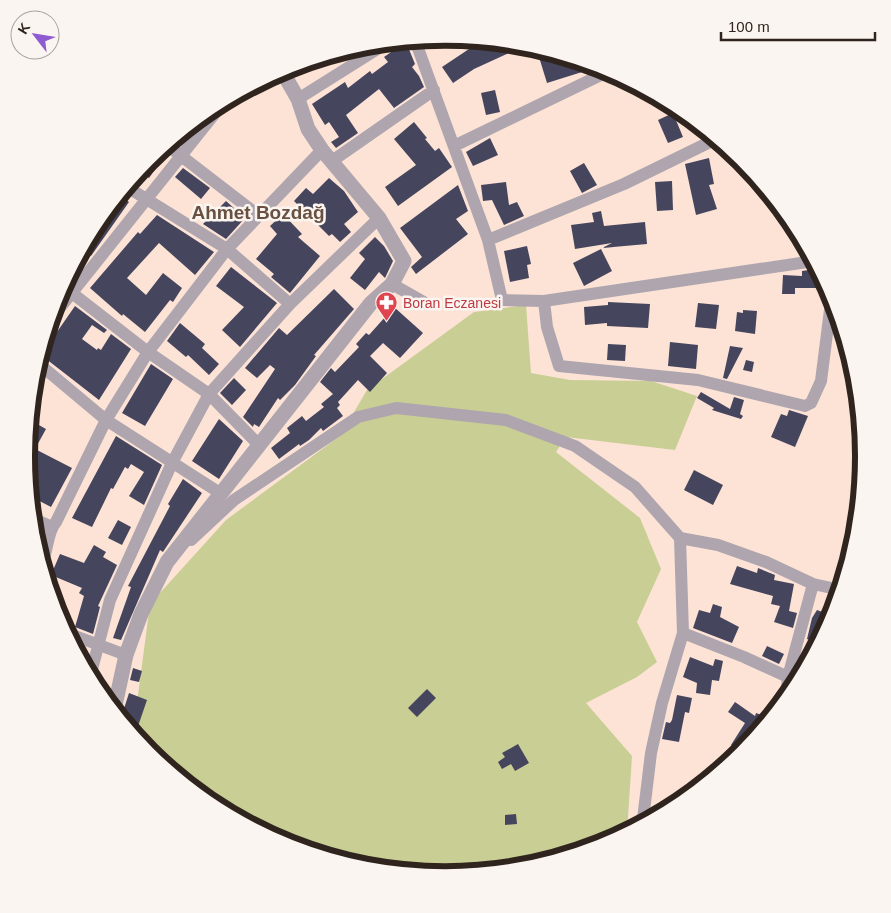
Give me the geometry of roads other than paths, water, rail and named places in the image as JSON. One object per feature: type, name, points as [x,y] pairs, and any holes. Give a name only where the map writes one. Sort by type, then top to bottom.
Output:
[{"type":"street","points":[[418,47],[488,240],[502,300],[544,300],[807,263]]},
{"type":"street","points":[[298,99],[371,53]]},
{"type":"street","points":[[454,146],[514,119],[600,76]]},
{"type":"street","points":[[116,701],[126,655],[141,614],[167,562],[371,303],[392,284],[404,261],[379,218],[327,156],[308,129],[298,99],[286,78]]},
{"type":"street","points":[[47,553],[52,527],[106,420],[148,352],[226,249],[259,216],[327,156],[434,90]]},
{"type":"street","points":[[65,302],[208,122]]},
{"type":"street","points":[[488,240],[624,184],[709,142]]},
{"type":"street","points":[[173,150],[259,216]]},
{"type":"street","points":[[133,191],[226,249],[290,304]]},
{"type":"street","points":[[92,666],[110,600],[172,463],[209,394],[290,304],[379,218]]},
{"type":"street","points":[[392,284],[426,304]]},
{"type":"street","points":[[72,293],[148,352],[209,394],[260,446]]},
{"type":"street","points":[[544,300],[547,328],[559,366],[698,380],[804,406],[811,403],[821,382],[830,313]]},
{"type":"street","points":[[44,371],[106,420],[220,493]]},
{"type":"street","points":[[167,562],[234,500],[358,417],[396,408],[506,420],[575,446],[635,487],[680,538],[718,545],[766,562],[814,584],[834,588]]},
{"type":"street","points":[[41,522],[52,527]]},
{"type":"street","points":[[643,816],[651,753],[662,703],[683,633],[680,538]]},
{"type":"street","points":[[787,684],[814,584]]},
{"type":"street","points":[[683,633],[788,677]]},
{"type":"street","points":[[76,636],[126,655]]},
{"type":"place","name":"Boran Eczanesi","points":[[387,322]]},
{"type":"district","name":"Ahmet Bozdağ","points":[[258,212]]}]
